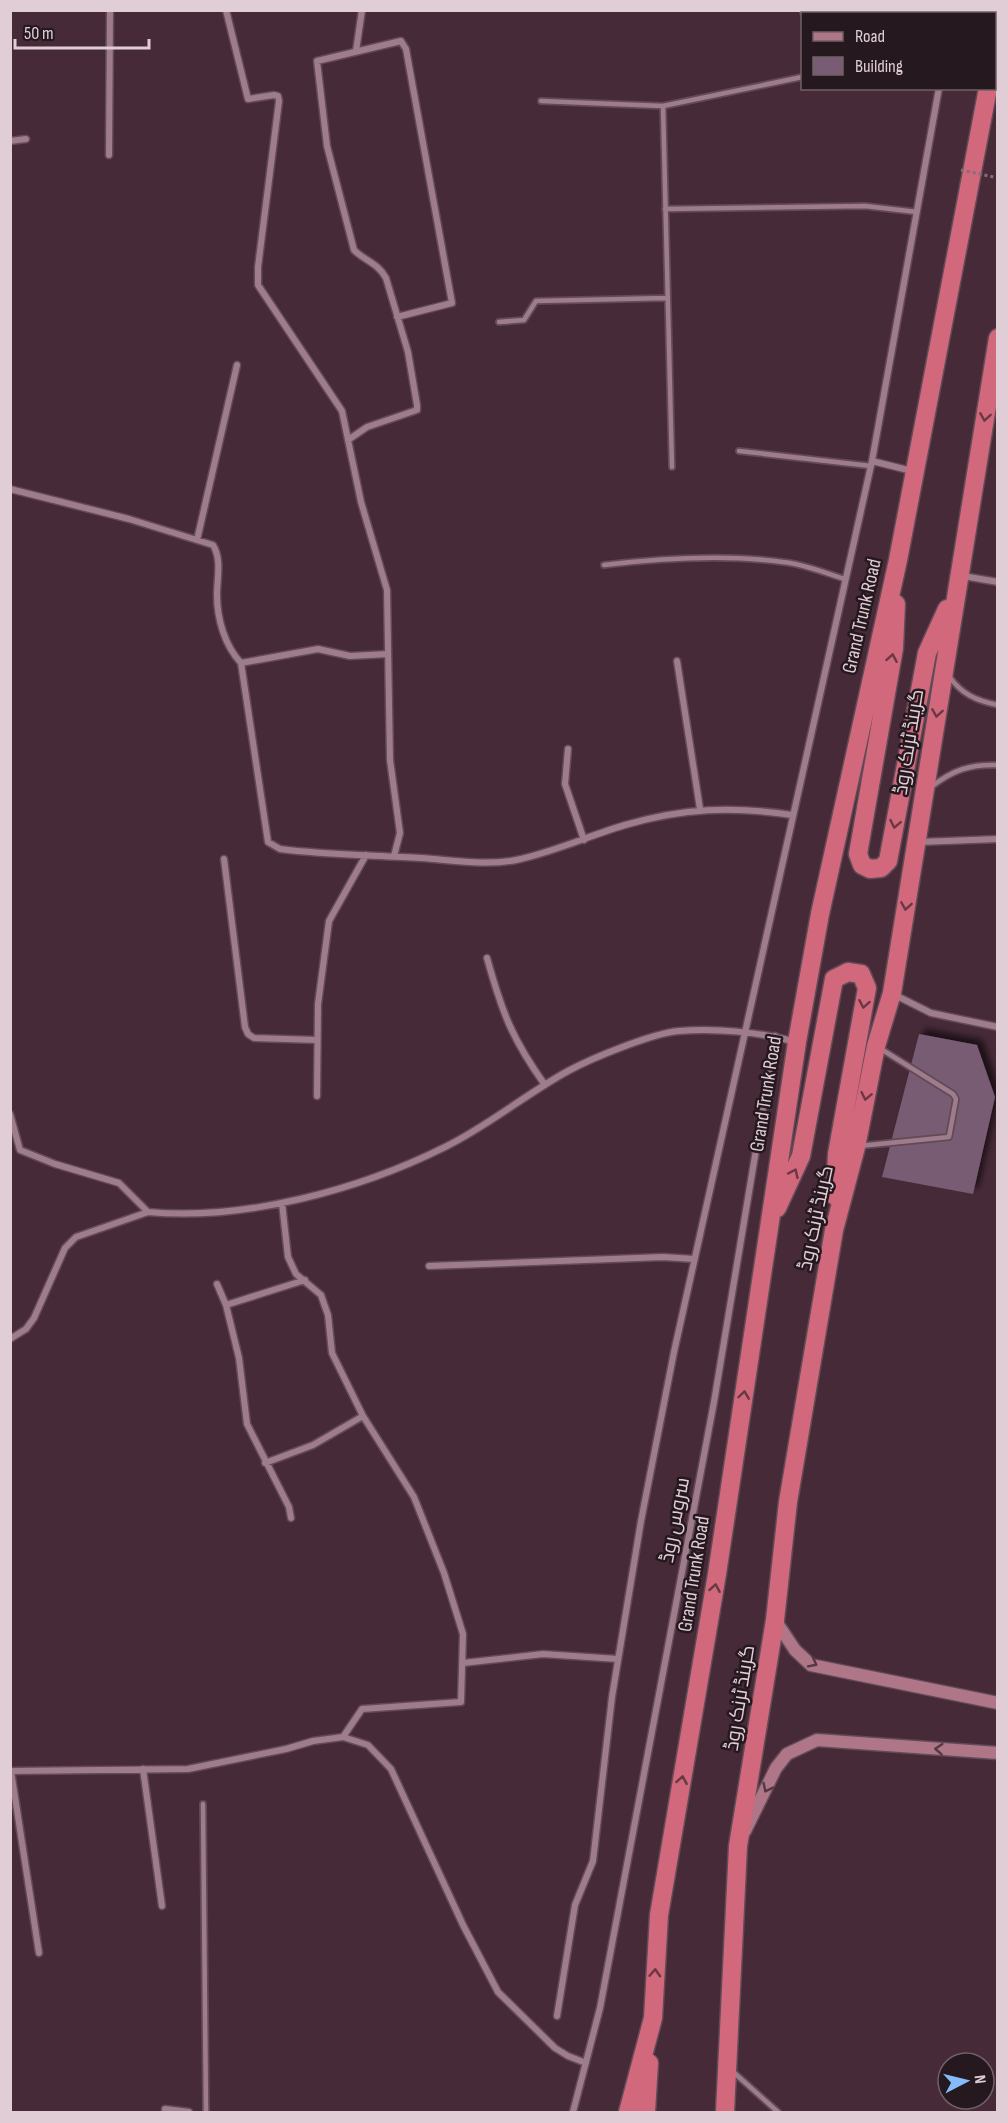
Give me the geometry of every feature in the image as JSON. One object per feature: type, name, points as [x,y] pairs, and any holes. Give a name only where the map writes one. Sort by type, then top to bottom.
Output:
[{"type":"highway","name":"Grand Trunk Road","points":[[628,2112],[653,2018],[658,1915],[717,1574],[797,1042],[820,914],[898,560],[988,90]]},
{"type":"highway","name":"گرینڈ ٹرنک روڈ","points":[[725,2112],[729,2067],[733,1915],[738,1845],[776,1620],[788,1502],[834,1230],[856,1147],[876,1046],[892,993],[998,338]]},
{"type":"highway","points":[[898,560],[894,648],[858,854],[862,866],[870,869],[881,868],[888,861],[927,653],[958,580]]},
{"type":"highway","points":[[769,1226],[801,1156],[834,979],[848,972],[861,974],[867,988],[837,1154],[834,1230]]},
{"type":"highway","points":[[646,2112],[653,2018]]},
{"type":"main road","points":[[776,1620],[795,1650],[811,1665],[998,1703]]},
{"type":"main road","points":[[738,1845],[776,1768],[787,1754],[817,1740],[998,1753]]},
{"type":"street","points":[[109,156],[110,10]]},
{"type":"street","points":[[226,10],[248,99],[274,95],[278,96],[279,101],[258,267],[258,285],[342,411],[362,502],[387,590],[390,760],[400,813],[400,833],[394,856]]},
{"type":"street","points":[[356,51],[362,10]]},
{"type":"street","points":[[348,440],[367,427],[417,410],[408,352],[382,270],[354,250],[327,146],[317,61],[401,41],[406,50],[452,303],[397,317]]},
{"type":"street","points":[[557,2016],[575,1905],[593,1861],[618,1659],[643,1509],[694,1259],[871,464],[939,90]]},
{"type":"street","points":[[10,141],[26,139]]},
{"type":"street","points":[[197,540],[237,365]]},
{"type":"street","points":[[871,464],[915,472]]},
{"type":"street","points":[[10,489],[213,545],[219,555],[217,598],[222,627],[229,650],[241,663],[268,842],[280,849],[478,863],[514,860],[584,840],[625,825],[700,809],[746,808],[792,815]]},
{"type":"street","points":[[958,580],[998,582]]},
{"type":"street","points":[[241,663],[318,649],[350,656],[388,654]]},
{"type":"street","points":[[677,661],[700,809]]},
{"type":"street","points":[[568,749],[565,784],[584,840]]},
{"type":"street","points":[[916,842],[998,839]]},
{"type":"street","points":[[317,1096],[318,1004],[329,921],[366,855]]},
{"type":"street","points":[[224,860],[244,1027],[254,1038],[317,1040]]},
{"type":"street","points":[[487,958],[512,1034],[519,1049],[545,1085]]},
{"type":"street","points":[[892,993],[931,1013],[998,1027]]},
{"type":"street","points":[[10,1339],[26,1329],[34,1318],[65,1248],[76,1238],[147,1212],[177,1214],[262,1208],[394,1171],[448,1146],[570,1070],[639,1042],[678,1031],[744,1033],[775,1036],[797,1042]]},
{"type":"street","name":"سروس روڈ","points":[[573,2112],[600,2008],[714,1402],[775,1036]]},
{"type":"street","points":[[10,1114],[20,1149],[55,1164],[119,1182],[147,1212]]},
{"type":"street","points":[[282,1203],[288,1257],[296,1274],[321,1295],[328,1315],[332,1353],[363,1416],[414,1497],[444,1573],[463,1634],[461,1702],[362,1708],[344,1737]]},
{"type":"street","points":[[429,1266],[663,1257],[694,1259]]},
{"type":"street","points":[[226,1305],[305,1280]]},
{"type":"street","points":[[217,1284],[226,1305],[239,1358],[247,1424],[289,1507],[291,1518]]},
{"type":"street","points":[[265,1462],[313,1445],[363,1416]]},
{"type":"street","points":[[463,1663],[543,1654],[618,1659]]},
{"type":"street","points":[[39,1953],[11,1771],[188,1769],[286,1749],[313,1741],[344,1737],[368,1745],[391,1769],[463,1925],[498,1992],[555,2048],[586,2063]]},
{"type":"street","points":[[144,1769],[162,1906]]},
{"type":"street","points":[[165,2112],[165,2109],[189,2112]]},
{"type":"lane","points":[[541,101],[663,106],[801,77]]},
{"type":"lane","points":[[663,106],[672,467]]},
{"type":"lane","points":[[665,209],[865,206],[917,212]]},
{"type":"lane","points":[[499,322],[524,320],[536,301],[667,298]]},
{"type":"lane","points":[[739,451],[871,464]]},
{"type":"lane","points":[[604,565],[654,559],[734,558],[785,562],[845,579]]},
{"type":"lane","points":[[944,669],[958,690],[984,702],[998,705]]},
{"type":"lane","points":[[924,792],[944,777],[974,764],[998,765]]},
{"type":"lane","points":[[856,1147],[945,1140],[949,1137],[956,1099],[953,1094],[876,1046]]},
{"type":"lane","points":[[202,1804],[206,2112]]},
{"type":"lane","points":[[729,2067],[778,2112]]},
{"type":"path","points":[[961,170],[998,178]]},
{"type":"building","points":[[919,1034],[977,1045],[995,1097],[973,1194],[882,1177]]}]
